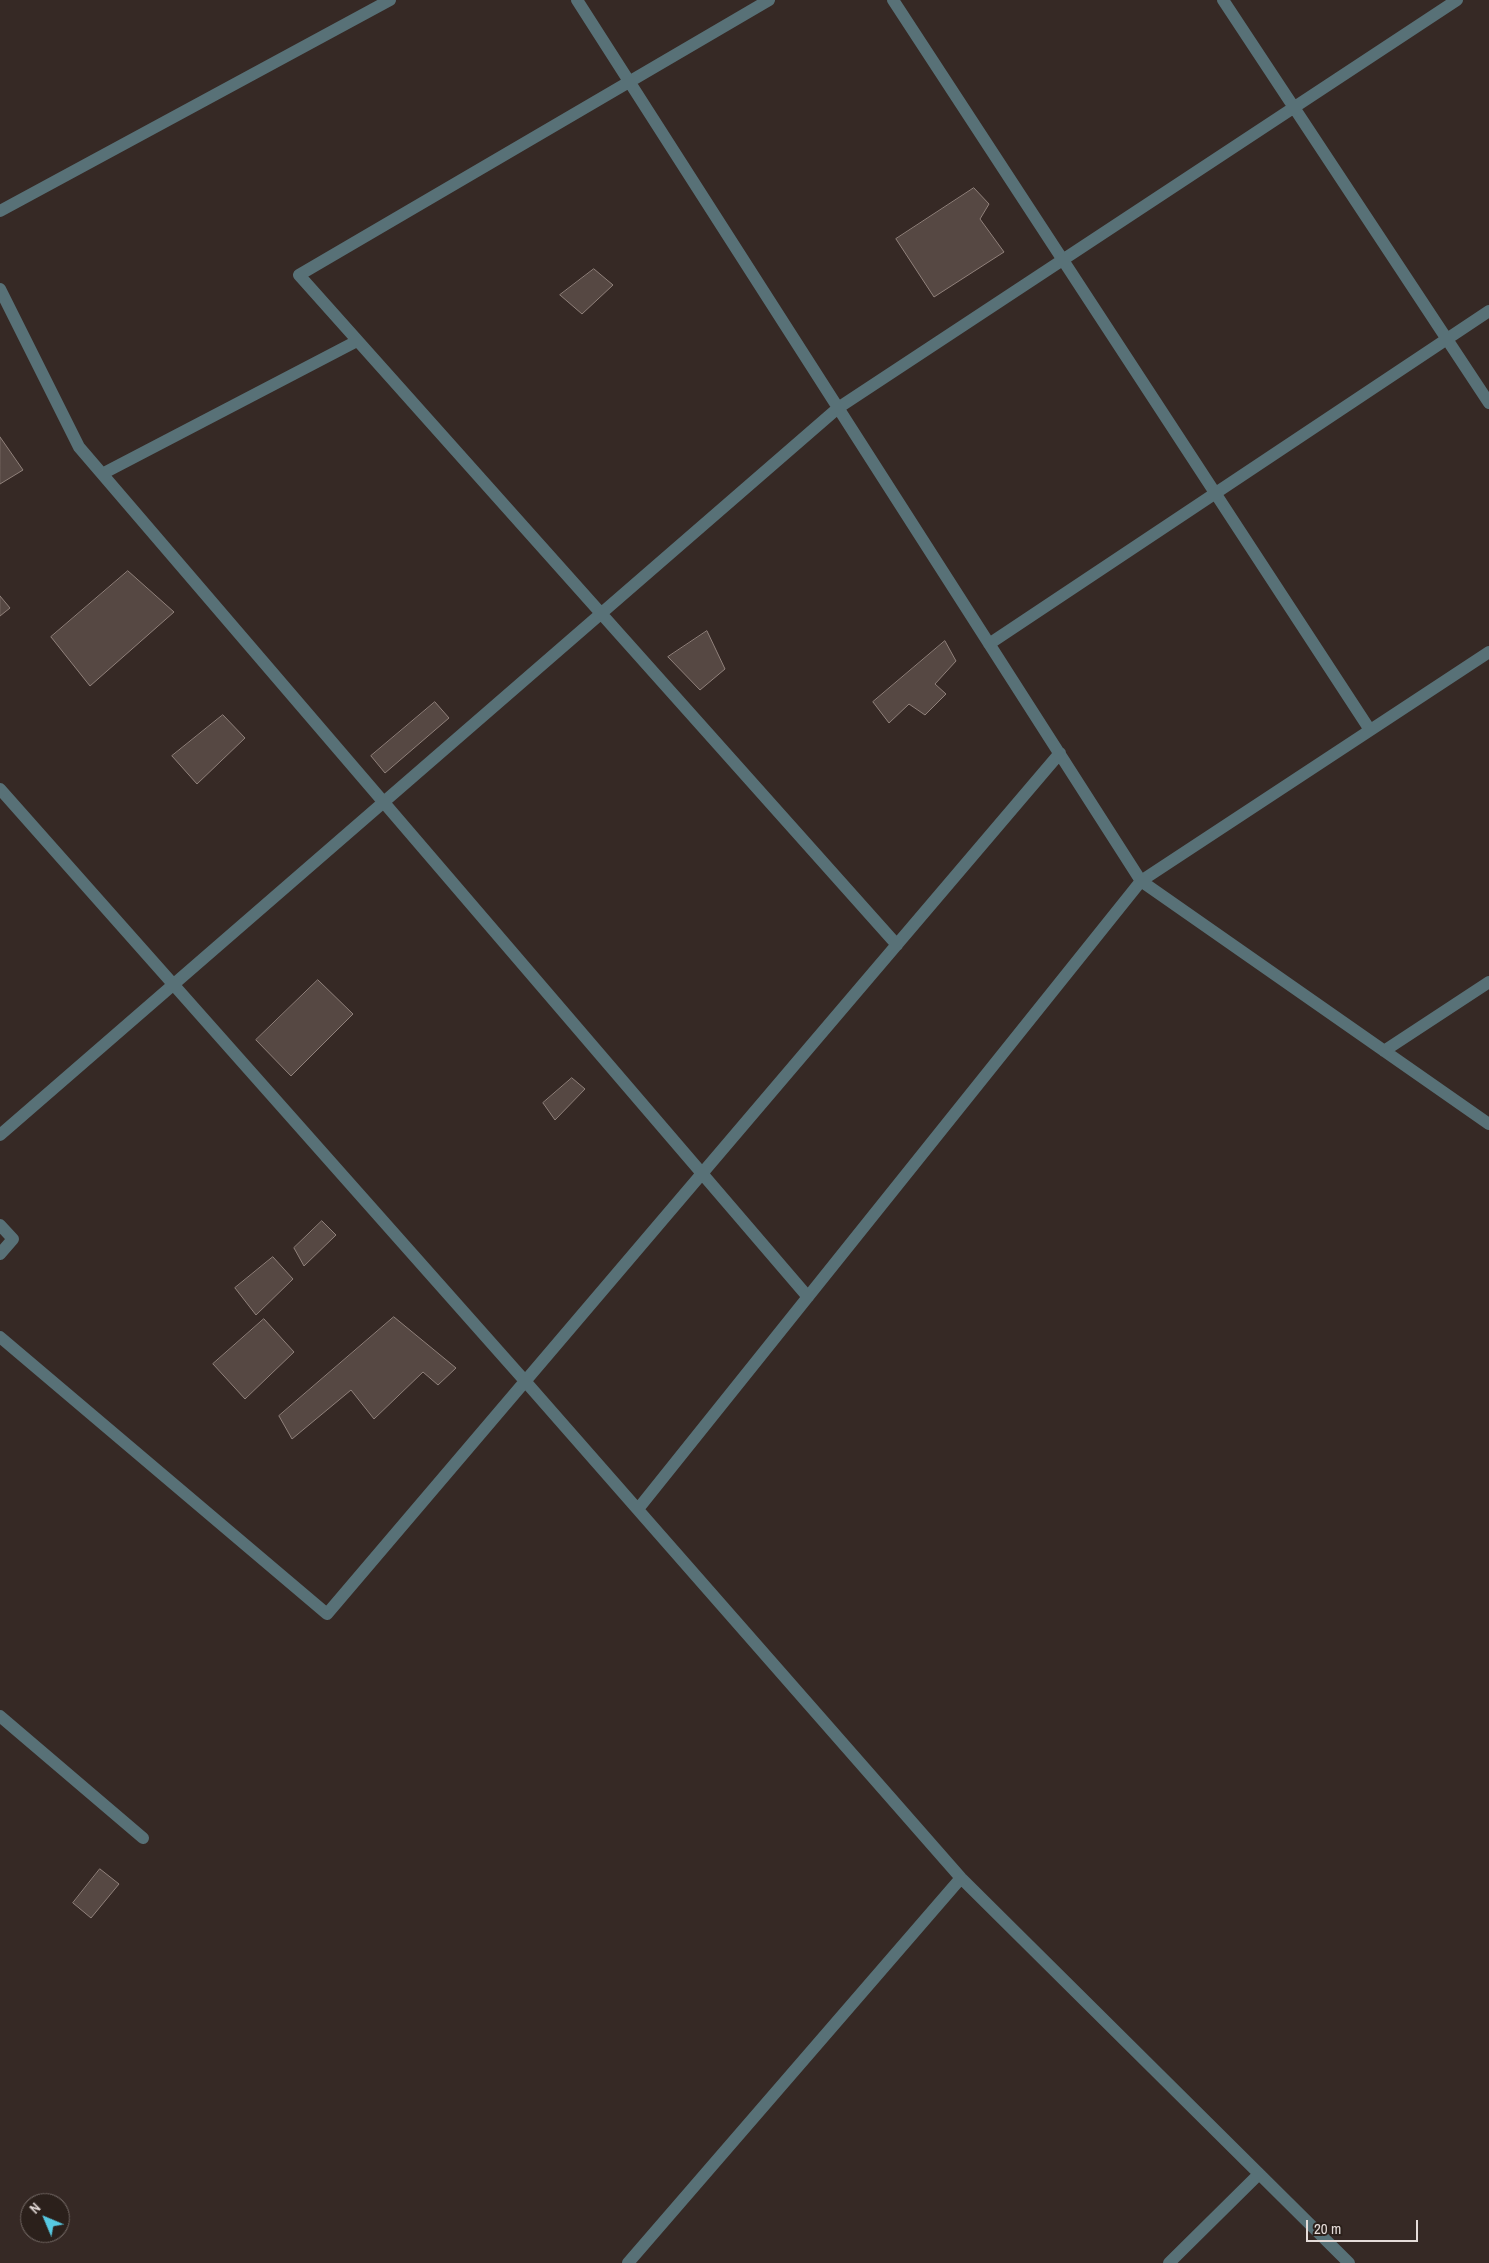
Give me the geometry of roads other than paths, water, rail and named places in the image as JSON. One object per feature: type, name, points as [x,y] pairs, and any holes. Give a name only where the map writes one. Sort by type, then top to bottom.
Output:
[{"type":"street","points":[[1,209],[390,0]]},
{"type":"street","points":[[577,0],[1141,881],[1489,1124]]},
{"type":"street","points":[[770,0],[299,275],[897,945]]},
{"type":"street","points":[[893,0],[1370,730]]},
{"type":"street","points":[[1224,0],[1489,403]]},
{"type":"street","points":[[0,1135],[838,408],[1457,0]]},
{"type":"street","points":[[0,289],[79,447],[808,1297]]},
{"type":"street","points":[[989,644],[1489,311]]},
{"type":"street","points":[[102,474],[357,340]]},
{"type":"street","points":[[638,1509],[1141,881],[1489,652]]},
{"type":"street","points":[[0,1337],[327,1614],[1060,753]]},
{"type":"street","points":[[0,789],[638,1509],[961,1878],[1349,2263]]},
{"type":"street","points":[[1384,1050],[1489,982]]},
{"type":"street","points":[[0,1225],[13,1239],[0,1254]]},
{"type":"street","points":[[0,1716],[143,1838]]},
{"type":"street","points":[[628,2263],[961,1878]]},
{"type":"street","points":[[1169,2263],[1260,2174]]}]
